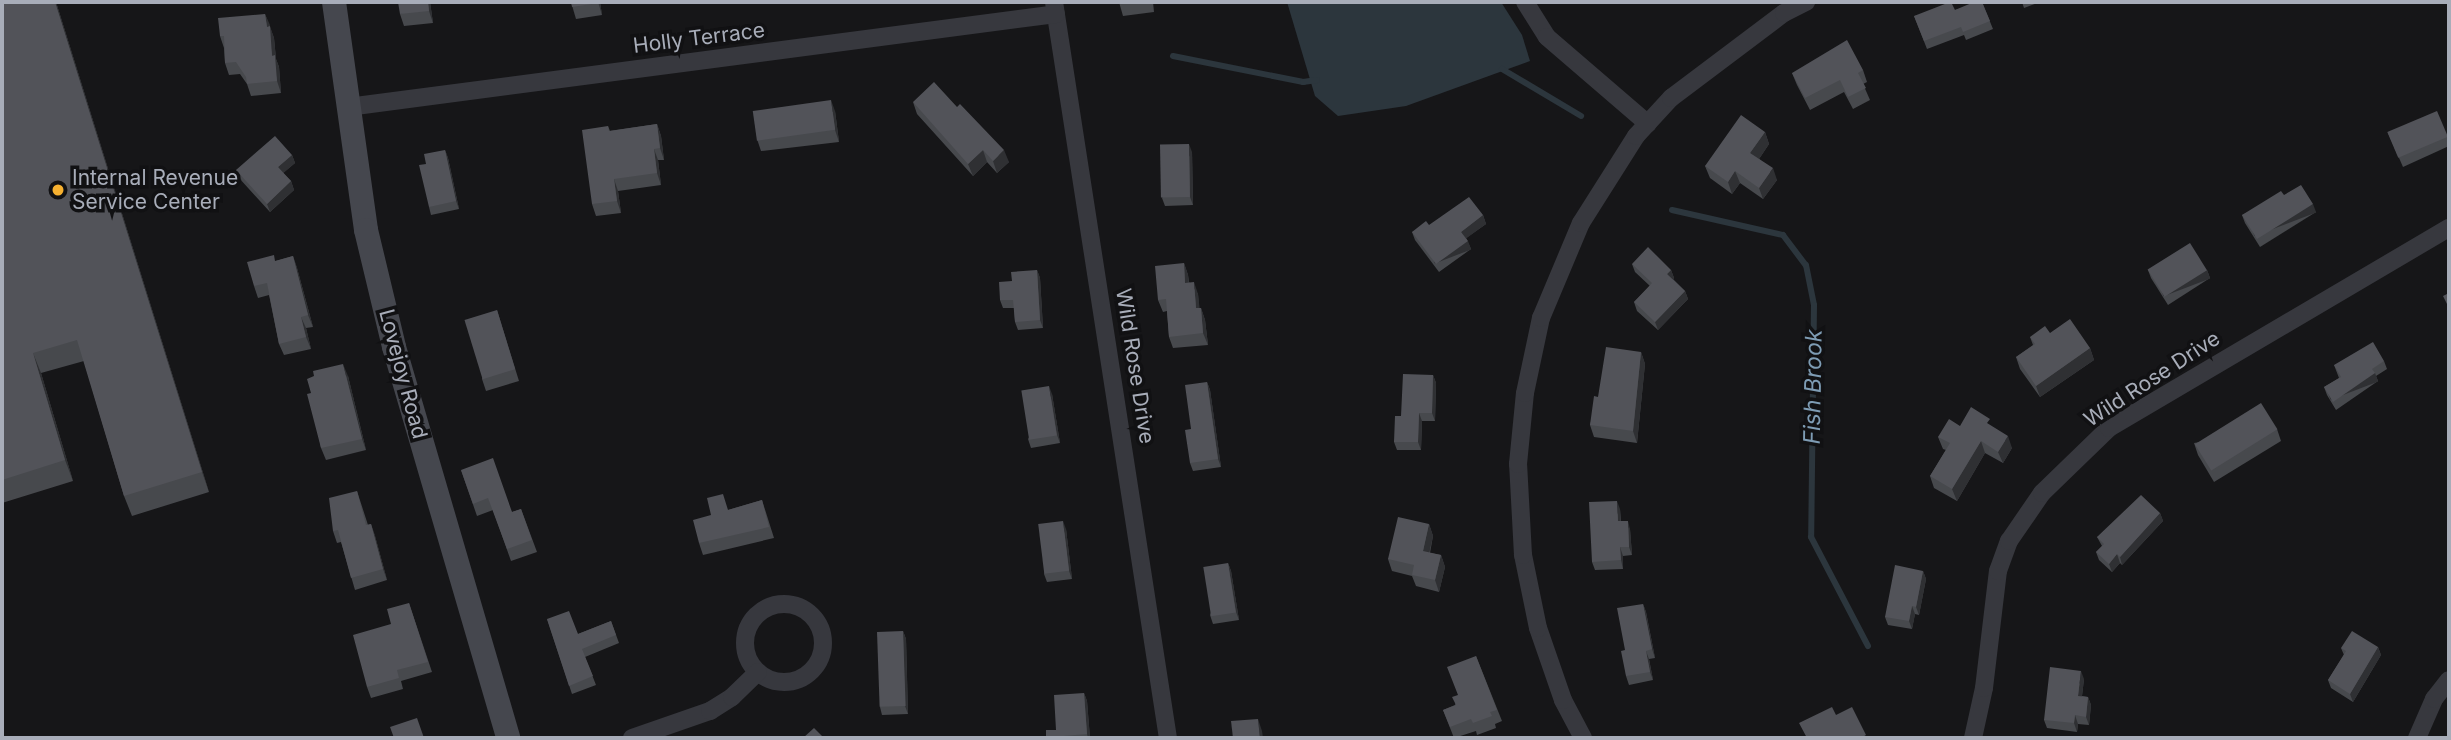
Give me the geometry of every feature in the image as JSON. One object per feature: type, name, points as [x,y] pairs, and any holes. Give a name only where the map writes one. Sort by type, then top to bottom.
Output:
[{"type":"main road","name":"Lovejoy Road","points":[[334,2],[366,230],[394,347],[508,738]]},
{"type":"street","points":[[1525,2],[1547,37],[1648,124]]},
{"type":"street","points":[[1583,738],[1563,700],[1538,628],[1523,555],[1518,464],[1525,393],[1541,318],[1580,223],[1604,181],[1648,124],[1671,98],[1716,62],[1806,2]]},
{"type":"street","name":"Holly Terrace","points":[[348,107],[1055,8]]},
{"type":"street","name":"Wild Rose Drive","points":[[1055,8],[1168,738]]},
{"type":"street","name":"Wild Rose Drive","points":[[1973,738],[1984,688],[1998,571],[2009,541],[2042,493],[2109,428],[2449,228]]},
{"type":"street","points":[[783,604],[807,612],[818,624],[823,640],[821,657],[812,671],[789,682],[773,680],[758,672],[748,659],[745,642],[754,618],[767,608],[783,604]]},
{"type":"street","points":[[632,738],[710,711],[732,697],[758,672]]},
{"type":"street","points":[[2417,738],[2434,699],[2449,680]]},
{"type":"shaded area","points":[[1287,2],[1501,2],[1522,35],[1530,61],[1406,106],[1338,116],[1315,96]]},
{"type":"building","name":"Internal Revenue Service Center","points":[[2,2],[55,2],[202,472],[124,496],[77,340],[33,353],[65,460],[2,480]]},
{"type":"building","points":[[398,2],[428,2],[429,11],[400,14]]},
{"type":"building","points":[[571,2],[598,2],[598,3],[572,7]]},
{"type":"building","points":[[1951,2],[1955,10],[1974,2],[1982,2],[1990,21],[1963,32],[1961,27],[1924,41],[1914,16]]},
{"type":"building","points":[[265,14],[267,27],[270,26],[277,81],[247,84],[246,77],[236,62],[225,63],[224,36],[220,36],[218,18]]},
{"type":"building","points":[[1847,40],[1863,70],[1858,73],[1866,88],[1848,97],[1840,80],[1805,98],[1792,73]]},
{"type":"building","points":[[934,82],[957,107],[960,104],[1004,150],[993,161],[983,150],[968,164],[913,102]]},
{"type":"building","points":[[831,100],[835,130],[757,141],[753,111]]},
{"type":"building","points":[[2437,111],[2448,137],[2398,158],[2387,132]]},
{"type":"building","points":[[1741,115],[1765,132],[1750,153],[1773,168],[1759,188],[1735,171],[1728,182],[1705,166]]},
{"type":"building","points":[[657,124],[660,148],[654,149],[657,173],[614,179],[617,201],[592,204],[582,130],[608,126],[609,131]]},
{"type":"building","points":[[275,136],[292,155],[278,167],[291,181],[267,204],[236,170]]},
{"type":"building","points":[[1189,144],[1190,197],[1161,197],[1160,145]]},
{"type":"building","points":[[445,150],[456,201],[429,207],[419,165],[426,164],[424,154]]},
{"type":"building","points":[[2301,185],[2313,204],[2257,239],[2242,215],[2281,191],[2284,195]]},
{"type":"building","points":[[1469,197],[1483,215],[1461,232],[1468,241],[1436,264],[1412,232],[1426,221],[1429,225]]},
{"type":"building","points":[[2190,243],[2207,270],[2165,297],[2148,269]]},
{"type":"building","points":[[1648,247],[1671,270],[1667,274],[1685,291],[1655,322],[1634,302],[1652,283],[1632,264]]},
{"type":"building","points":[[274,255],[275,261],[293,256],[308,315],[301,317],[306,337],[279,344],[267,283],[254,286],[247,262]]},
{"type":"building","points":[[1184,263],[1185,283],[1194,282],[1196,308],[1201,308],[1203,333],[1169,337],[1166,299],[1158,300],[1155,266]]},
{"type":"building","points":[[1037,270],[1040,320],[1015,322],[1013,300],[1000,300],[999,282],[1012,281],[1011,272]]},
{"type":"building","points":[[2449,293],[2449,308],[2443,296]]},
{"type":"building","points":[[497,310],[515,369],[483,379],[464,320]]},
{"type":"building","points":[[2070,319],[2090,348],[2036,386],[2016,357],[2035,344],[2030,337],[2045,326],[2050,333]]},
{"type":"building","points":[[2373,342],[2384,361],[2372,369],[2375,373],[2333,402],[2324,387],[2341,377],[2334,365]]},
{"type":"building","points":[[1606,347],[1641,352],[1633,431],[1590,425],[1594,396],[1598,397]]},
{"type":"building","points":[[343,364],[362,439],[321,448],[307,394],[311,393],[307,379],[314,376],[313,371]]},
{"type":"building","points":[[1403,374],[1433,375],[1432,413],[1419,413],[1418,442],[1394,442],[1395,416],[1401,416]]},
{"type":"building","points":[[1207,382],[1218,459],[1190,463],[1185,430],[1191,429],[1185,385]]},
{"type":"building","points":[[1049,386],[1057,435],[1029,440],[1021,390]]},
{"type":"building","points":[[2261,403],[2277,429],[2211,471],[2195,444]]},
{"type":"building","points":[[1971,407],[1990,419],[1987,423],[2008,436],[1998,452],[1981,441],[1952,489],[1930,476],[1950,443],[1938,437],[1949,419],[1960,426]]},
{"type":"building","points":[[493,458],[512,512],[521,509],[532,540],[507,549],[488,498],[473,504],[461,470]]},
{"type":"building","points":[[357,491],[366,525],[371,524],[383,569],[351,578],[338,530],[333,531],[329,498]]},
{"type":"building","points":[[723,494],[728,510],[762,500],[769,527],[699,543],[693,520],[711,515],[707,498]]},
{"type":"building","points":[[2141,495],[2160,513],[2120,557],[2117,554],[2109,564],[2096,552],[2104,544],[2097,537]]},
{"type":"building","points":[[1617,501],[1618,521],[1628,521],[1629,547],[1620,547],[1621,560],[1592,562],[1589,502]]},
{"type":"building","points":[[1398,517],[1429,524],[1423,551],[1441,555],[1435,580],[1412,575],[1414,565],[1388,559]]},
{"type":"building","points":[[1063,521],[1069,571],[1044,574],[1038,524]]},
{"type":"building","points":[[1228,563],[1236,612],[1211,616],[1203,567]]},
{"type":"building","points":[[1895,565],[1923,571],[1916,607],[1912,606],[1909,621],[1885,617]]},
{"type":"building","points":[[409,603],[428,662],[397,670],[399,678],[367,687],[353,635],[391,624],[387,609]]},
{"type":"building","points":[[1643,604],[1652,649],[1646,651],[1650,672],[1626,676],[1621,651],[1625,650],[1617,608]]},
{"type":"building","points":[[569,611],[578,634],[611,621],[616,635],[582,649],[593,676],[569,686],[547,619]]},
{"type":"building","points":[[903,631],[906,706],[880,707],[877,632]]},
{"type":"building","points":[[2352,631],[2378,647],[2350,694],[2328,680],[2346,651],[2341,648]]},
{"type":"building","points":[[1476,656],[1497,710],[1490,712],[1492,716],[1473,723],[1471,719],[1450,727],[1443,710],[1456,705],[1452,697],[1458,695],[1447,667]]},
{"type":"building","points":[[2050,667],[2081,671],[2078,696],[2088,697],[2086,717],[2075,715],[2074,723],[2044,720]]},
{"type":"building","points":[[1084,693],[1087,734],[1046,738],[1046,730],[1056,730],[1054,695]]},
{"type":"building","points":[[1832,707],[1836,715],[1852,707],[1866,735],[1861,738],[1807,738],[1799,723]]},
{"type":"building","points":[[417,718],[424,738],[394,738],[390,727]]},
{"type":"building","points":[[1258,719],[1260,738],[1233,738],[1231,721]]},
{"type":"building","points":[[814,728],[824,738],[803,738]]},
{"type":"waterway","name":"Fish Brook","points":[[1173,56],[1303,82],[1317,80]]},
{"type":"waterway","name":"Fish Brook","points":[[1502,69],[1581,116]]},
{"type":"waterway","name":"Fish Brook","points":[[1672,210],[1783,235],[1806,265],[1814,305],[1811,537],[1868,646]]},
{"type":"place","name":"Internal Revenue Service Center","points":[[58,190]]}]
